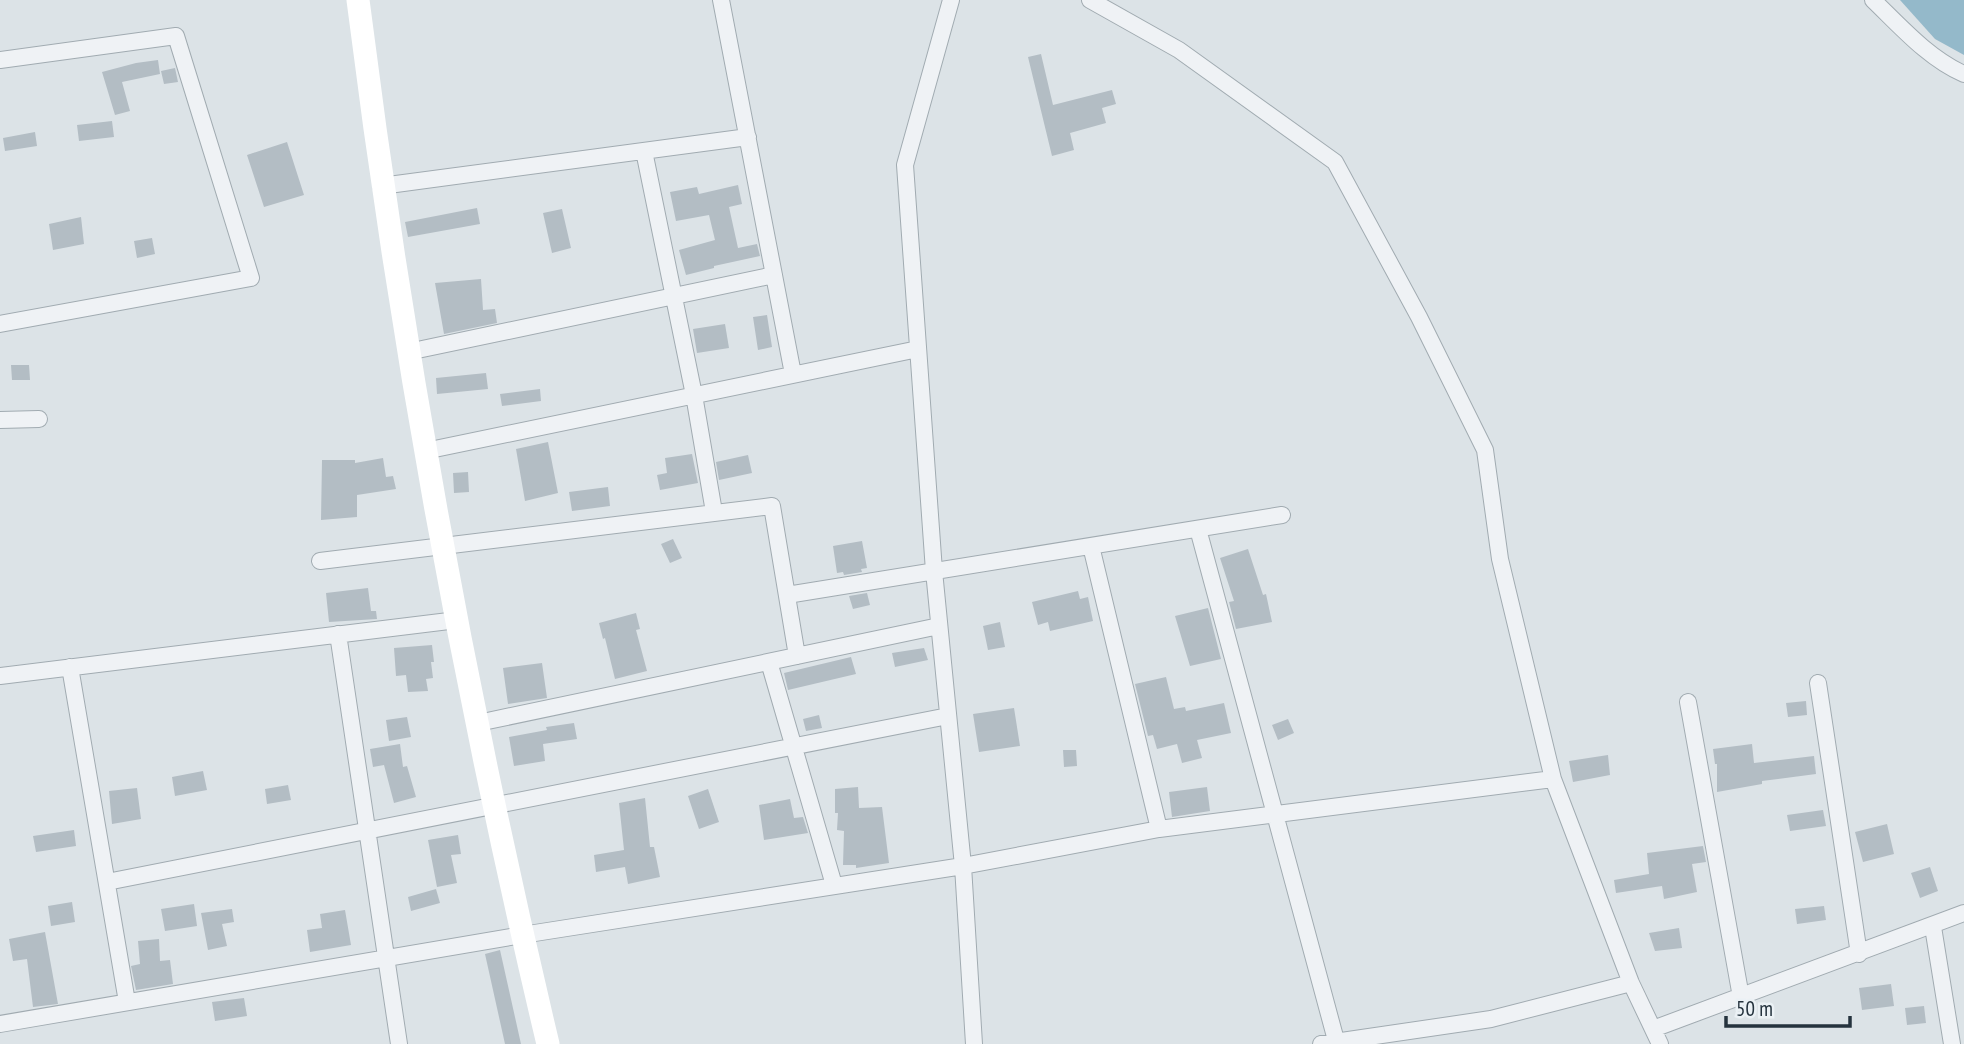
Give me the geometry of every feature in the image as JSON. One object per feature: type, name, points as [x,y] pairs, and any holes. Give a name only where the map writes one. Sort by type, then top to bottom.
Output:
[{"type":"main road","points":[[358,0],[381,186],[442,545],[522,935],[548,1044]]},
{"type":"street","points":[[721,0],[793,374]]},
{"type":"street","points":[[1090,0],[1179,50],[1335,162],[1419,317],[1485,450],[1500,559],[1553,779],[1631,983],[1660,1044]]},
{"type":"street","points":[[1873,0],[1906,32],[1950,68],[1964,74]]},
{"type":"street","points":[[951,1],[905,165],[934,571],[963,866],[974,1044]]},
{"type":"street","points":[[0,60],[176,36],[251,278],[0,324]]},
{"type":"street","points":[[381,186],[748,137]]},
{"type":"street","points":[[644,151],[694,395],[714,512]]},
{"type":"street","points":[[408,352],[774,275]]},
{"type":"street","points":[[425,451],[918,349]]},
{"type":"street","points":[[0,420],[39,419]]},
{"type":"street","points":[[320,561],[772,506],[797,656]]},
{"type":"street","points":[[787,595],[1282,515]]},
{"type":"street","points":[[1198,529],[1275,814],[1331,1043],[1491,1019],[1631,983]]},
{"type":"street","points":[[1091,546],[1159,829]]},
{"type":"street","points":[[0,676],[457,620]]},
{"type":"street","points":[[478,723],[939,626]]},
{"type":"street","points":[[338,634],[399,1044]]},
{"type":"street","points":[[769,662],[834,885]]},
{"type":"street","points":[[70,667],[127,1002]]},
{"type":"street","points":[[1818,683],[1859,954]]},
{"type":"street","points":[[1688,702],[1741,997]]},
{"type":"street","points":[[107,882],[948,716]]},
{"type":"street","points":[[0,1024],[522,935],[963,866],[1159,829],[1553,779]]},
{"type":"street","points":[[1653,1029],[1933,927],[1964,913]]},
{"type":"street","points":[[1933,927],[1952,1044]]},
{"type":"water","points":[[1900,0],[1964,0],[1964,55],[1935,39]]},
{"type":"building","points":[[1041,54],[1053,105],[1112,90],[1116,104],[1102,108],[1106,123],[1070,133],[1074,150],[1052,156],[1028,57]]},
{"type":"building","points":[[158,60],[160,74],[122,82],[130,111],[115,115],[102,72]]},
{"type":"building","points":[[175,68],[178,82],[164,84],[161,71]]},
{"type":"building","points":[[112,121],[114,137],[79,141],[77,125]]},
{"type":"building","points":[[35,132],[37,146],[5,151],[3,138]]},
{"type":"building","points":[[287,142],[304,195],[264,207],[247,155]]},
{"type":"building","points":[[738,185],[742,204],[729,207],[738,248],[757,244],[760,256],[686,275],[679,250],[715,240],[709,215],[676,221],[670,192],[697,187],[699,194]]},
{"type":"building","points":[[477,208],[480,224],[408,237],[405,222]]},
{"type":"building","points":[[562,209],[571,248],[552,253],[543,213]]},
{"type":"building","points":[[81,217],[84,244],[53,250],[49,224]]},
{"type":"building","points":[[152,238],[155,254],[137,258],[134,241]]},
{"type":"building","points":[[481,279],[483,310],[495,309],[497,323],[444,334],[435,283]]},
{"type":"building","points":[[767,315],[772,347],[758,350],[753,317]]},
{"type":"building","points":[[725,324],[729,348],[697,353],[693,329]]},
{"type":"building","points":[[11,365],[29,365],[30,380],[12,380]]},
{"type":"building","points":[[486,373],[488,389],[437,394],[436,378]]},
{"type":"building","points":[[540,389],[541,401],[502,406],[500,394]]},
{"type":"building","points":[[548,442],[558,493],[525,501],[516,449]]},
{"type":"building","points":[[692,454],[698,483],[660,490],[657,475],[667,473],[665,458]]},
{"type":"building","points":[[748,455],[752,473],[719,480],[716,462]]},
{"type":"building","points":[[383,458],[386,477],[393,476],[396,489],[357,495],[357,517],[321,520],[322,460],[355,460],[355,463]]},
{"type":"building","points":[[468,472],[469,492],[454,493],[453,473]]},
{"type":"building","points":[[608,487],[610,506],[572,511],[569,492]]},
{"type":"building","points":[[673,539],[682,558],[670,563],[661,544]]},
{"type":"building","points":[[862,541],[867,568],[861,569],[862,572],[844,575],[843,572],[837,573],[833,546]]},
{"type":"building","points":[[1248,549],[1263,595],[1266,594],[1272,622],[1236,629],[1229,602],[1234,601],[1220,558]]},
{"type":"building","points":[[368,588],[371,611],[376,611],[377,619],[329,622],[326,593]]},
{"type":"building","points":[[1078,591],[1080,599],[1088,597],[1093,621],[1050,631],[1048,622],[1038,625],[1032,602]]},
{"type":"building","points":[[867,593],[870,605],[853,609],[849,596]]},
{"type":"building","points":[[1208,608],[1221,659],[1190,666],[1175,616]]},
{"type":"building","points":[[636,613],[640,629],[636,630],[647,671],[615,679],[599,623]]},
{"type":"building","points":[[1000,622],[1005,647],[988,650],[983,626]]},
{"type":"building","points":[[432,645],[433,678],[426,679],[428,691],[408,692],[406,675],[396,676],[394,648]]},
{"type":"building","points":[[924,648],[928,660],[895,667],[892,653]]},
{"type":"building","points":[[851,657],[856,674],[788,690],[784,673]]},
{"type":"building","points":[[542,663],[547,698],[508,704],[503,668]]},
{"type":"building","points":[[1166,677],[1174,709],[1185,707],[1186,711],[1224,703],[1231,733],[1197,740],[1202,758],[1182,763],[1177,744],[1157,749],[1153,735],[1148,736],[1135,684]]},
{"type":"building","points":[[1806,701],[1807,715],[1788,717],[1786,703]]},
{"type":"building","points":[[1014,708],[1020,746],[979,752],[973,714]]},
{"type":"building","points":[[819,715],[822,728],[806,731],[803,719]]},
{"type":"building","points":[[407,717],[411,737],[389,741],[386,720]]},
{"type":"building","points":[[1288,719],[1294,733],[1278,740],[1272,725]]},
{"type":"building","points":[[574,723],[577,739],[543,744],[545,761],[514,766],[509,737]]},
{"type":"building","points":[[400,744],[403,767],[407,766],[416,797],[394,803],[384,765],[373,767],[370,749]]},
{"type":"building","points":[[1752,744],[1754,763],[1814,756],[1816,774],[1762,781],[1762,784],[1717,792],[1717,764],[1713,749]]},
{"type":"building","points":[[1063,750],[1076,750],[1077,766],[1064,767]]},
{"type":"building","points":[[1608,755],[1610,775],[1573,782],[1569,761]]},
{"type":"building","points":[[203,771],[207,790],[175,796],[172,777]]},
{"type":"building","points":[[288,785],[291,800],[267,804],[265,789]]},
{"type":"building","points":[[858,787],[859,808],[882,807],[889,863],[856,868],[856,865],[843,865],[844,831],[837,830],[835,789]]},
{"type":"building","points":[[1207,787],[1210,811],[1172,817],[1169,792]]},
{"type":"building","points":[[137,788],[141,819],[112,824],[109,791]]},
{"type":"building","points":[[708,789],[719,822],[699,829],[688,796]]},
{"type":"building","points":[[645,798],[650,847],[654,847],[660,877],[628,884],[625,867],[596,872],[594,855],[624,850],[619,803]]},
{"type":"building","points":[[790,799],[794,818],[803,817],[808,833],[764,840],[759,805]]},
{"type":"building","points":[[1823,810],[1826,826],[1790,831],[1787,815]]},
{"type":"building","points":[[1887,824],[1894,854],[1863,862],[1855,832]]},
{"type":"building","points":[[74,830],[76,846],[36,852],[33,836]]},
{"type":"building","points":[[458,835],[461,854],[451,855],[457,883],[437,887],[428,840]]},
{"type":"building","points":[[1703,846],[1706,862],[1692,864],[1697,892],[1664,899],[1662,886],[1616,893],[1614,880],[1649,874],[1647,853]]},
{"type":"building","points":[[1930,867],[1938,891],[1920,898],[1911,873]]},
{"type":"building","points":[[436,889],[440,903],[411,911],[408,897]]},
{"type":"building","points":[[72,902],[75,922],[51,926],[48,906]]},
{"type":"building","points":[[194,904],[197,926],[165,931],[161,909]]},
{"type":"building","points":[[1824,906],[1826,920],[1797,924],[1795,909]]},
{"type":"building","points":[[232,909],[234,922],[222,924],[227,946],[208,950],[201,913]]},
{"type":"building","points":[[345,910],[351,945],[310,952],[307,930],[322,928],[320,914]]},
{"type":"building","points":[[1679,928],[1682,948],[1655,951],[1649,933]]},
{"type":"building","points":[[45,932],[58,1004],[33,1007],[27,959],[13,961],[9,939]]},
{"type":"building","points":[[159,939],[160,961],[170,960],[173,984],[136,990],[131,966],[140,964],[138,941]]},
{"type":"building","points":[[500,950],[521,1044],[505,1044],[485,954]]},
{"type":"building","points":[[1891,984],[1894,1006],[1862,1010],[1859,988]]},
{"type":"building","points":[[244,998],[247,1016],[215,1021],[212,1002]]},
{"type":"building","points":[[1924,1006],[1926,1023],[1907,1025],[1905,1008]]}]
